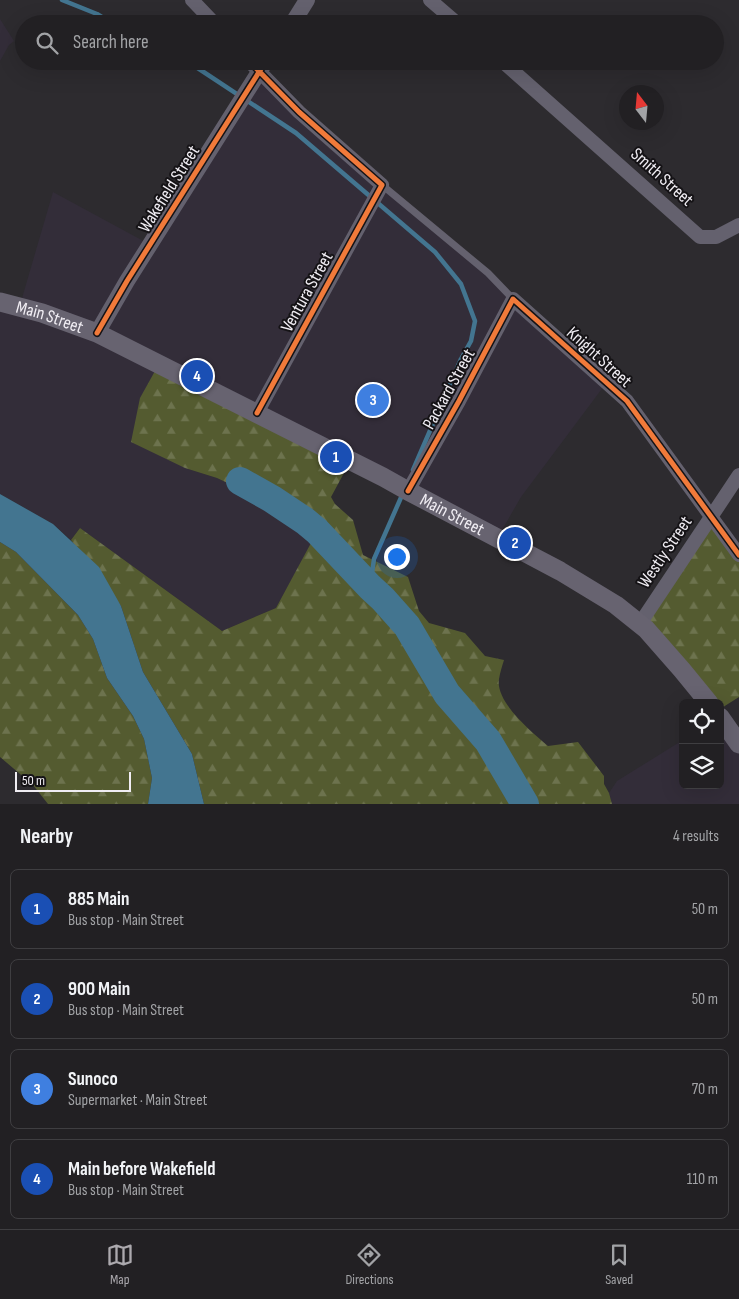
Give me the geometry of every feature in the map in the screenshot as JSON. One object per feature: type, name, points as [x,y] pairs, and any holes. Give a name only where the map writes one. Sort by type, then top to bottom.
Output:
[{"type":"main road","name":"Main Street","points":[[0,302],[42,313],[97,332],[404,489],[593,590],[616,605],[646,629],[706,699]]},
{"type":"main road","points":[[724,723],[739,744]]},
{"type":"street","points":[[192,0],[206,15]]},
{"type":"street","points":[[297,15],[306,0]]},
{"type":"street","points":[[430,0],[448,15]]},
{"type":"street","name":"Wakefield Street","points":[[97,332],[255,70]]},
{"type":"street","name":"Knight Street","points":[[262,70],[299,112],[382,185]]},
{"type":"street","name":"Smith Street","points":[[512,70],[700,237],[716,237],[739,225]]},
{"type":"street","name":"Ventura Street","points":[[257,413],[382,185]]},
{"type":"street","name":"Knight Street","points":[[513,299],[627,401],[739,555]]},
{"type":"street","name":"Packard Street","points":[[404,489],[459,401],[513,299]]},
{"type":"street","name":"Westly Street","points":[[639,625],[739,475]]},
{"type":"lane","name":"Knight Street","points":[[382,185],[488,273],[513,299]]},
{"type":"shaded area","points":[[0,19],[14,41],[9,45],[0,61]]},
{"type":"shaded area","points":[[257,74],[490,278],[604,386],[521,497],[498,537],[360,464],[185,468],[217,478],[257,497],[305,531],[312,543],[276,608],[222,631],[80,528],[71,540],[53,524],[0,494],[0,300],[20,305],[53,192],[149,244]]},
{"type":"shaded area","points":[[724,722],[739,744],[739,804],[612,804],[609,793],[617,781],[679,742],[679,789],[724,789]]},
{"type":"green space","points":[[160,362],[351,460],[331,497],[335,504],[353,520],[363,555],[408,577],[419,611],[429,623],[465,633],[485,656],[504,660],[499,679],[499,688],[509,707],[524,725],[548,746],[578,742],[604,776],[604,784],[612,804],[204,804],[192,754],[143,672],[121,606],[71,540],[80,528],[222,631],[276,608],[311,543],[305,531],[257,497],[217,478],[185,468],[131,442],[140,398]]},
{"type":"green space","points":[[708,520],[739,554],[739,697],[724,706],[724,699],[707,699],[644,616]]},
{"type":"green space","points":[[0,542],[16,552],[78,615],[93,639],[107,678],[133,716],[144,739],[152,778],[148,804],[48,804],[33,785],[0,757]]},
{"type":"water","points":[[0,494],[53,524],[99,567],[121,606],[143,672],[192,754],[204,804],[148,804],[152,778],[144,739],[133,716],[107,678],[93,639],[78,615],[16,552],[0,542]]},
{"type":"waterway","points":[[62,0],[99,15]]},
{"type":"waterway","points":[[201,70],[296,133],[435,252],[461,284],[475,321],[471,341],[461,359],[413,470]]},
{"type":"waterway","points":[[240,481],[272,499],[317,531],[407,626],[447,694],[488,741],[525,804]]},
{"type":"waterway","points":[[370,587],[374,559],[403,493]]},
{"type":"cycle path","points":[[257,413],[382,185],[299,112],[258,70]]},
{"type":"cycle path","points":[[97,333],[127,281],[260,70]]},
{"type":"cycle path","points":[[408,491],[459,401],[513,299],[627,401],[739,555]]},
{"type":"place","name":"Main before Wakefield","points":[[197,376]]},
{"type":"place","name":"Sunoco","points":[[373,400]]},
{"type":"place","name":"885 Main","points":[[336,457]]},
{"type":"place","name":"900 Main","points":[[515,543]]}]
